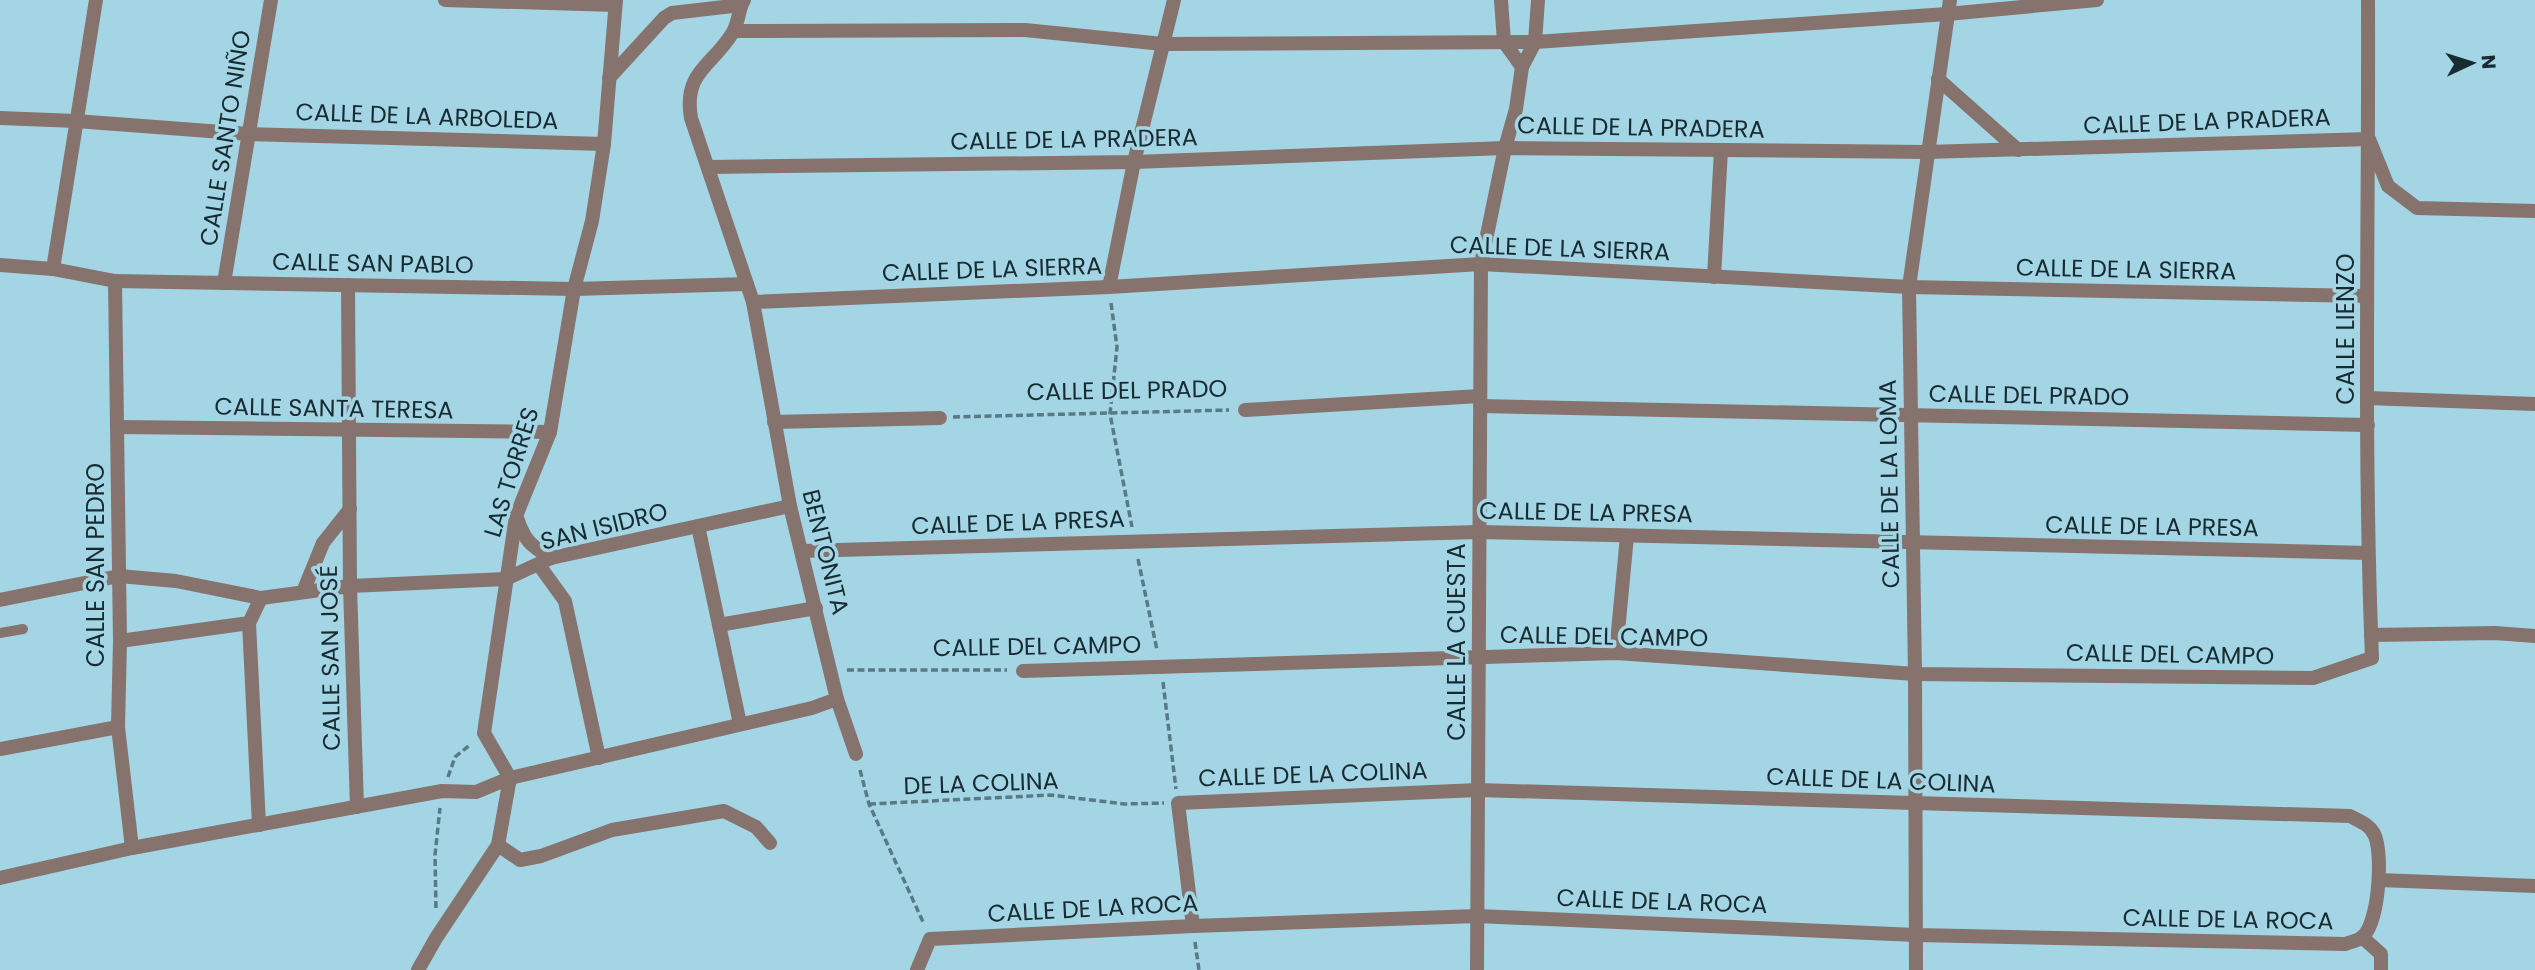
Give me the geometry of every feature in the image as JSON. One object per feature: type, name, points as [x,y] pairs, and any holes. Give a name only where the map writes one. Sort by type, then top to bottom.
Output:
[{"type":"street","points":[[53,270],[96,0]]},
{"type":"street","name":"CALLE SANTO NIÑO","points":[[224,283],[271,0]]},
{"type":"street","points":[[445,0],[616,2]]},
{"type":"street","points":[[1109,286],[1134,162],[1174,0]]},
{"type":"street","points":[[1501,0],[1504,42],[1522,67]]},
{"type":"street","name":"CALLE LA CUESTA","points":[[1477,970],[1481,264],[1505,148],[1516,109],[1522,67],[1535,42],[1538,0]]},
{"type":"street","points":[[609,78],[664,18],[672,13],[742,3],[734,31],[1025,30],[1163,44],[1535,42],[1949,7],[2097,0]]},
{"type":"street","name":"CALLE LIENZO","points":[[2368,0],[2366,296],[2368,553],[2372,658]]},
{"type":"street","name":"LAS TORRES","points":[[484,733],[516,516],[550,432],[575,289],[592,221],[604,144],[616,2]]},
{"type":"street","name":"CALLE DE LA LOMA","points":[[1916,970],[1914,543],[1909,287],[1949,7]]},
{"type":"street","name":"BENTONITA","points":[[734,31],[693,81],[688,100],[691,118],[753,302],[790,506],[837,699],[856,754]]},
{"type":"street","points":[[1938,79],[2018,150]]},
{"type":"street","name":"CALLE DE LA ARBOLEDA","points":[[0,118],[249,134],[604,144]]},
{"type":"street","points":[[2369,139],[2388,186],[2417,208],[2535,211]]},
{"type":"street","name":"CALLE DE LA PRADERA","points":[[708,167],[1134,162],[1505,148],[1927,152],[2369,139]]},
{"type":"street","points":[[1714,276],[1721,150]]},
{"type":"street","name":"CALLE DE LA SIERRA","points":[[753,302],[1109,286],[1481,264],[1909,287],[2366,296]]},
{"type":"street","name":"CALLE SAN PABLO","points":[[0,265],[53,270],[115,281],[575,289],[747,284]]},
{"type":"street","name":"CALLE SAN PEDRO","points":[[115,281],[120,641],[118,727],[132,848]]},
{"type":"street","name":"CALLE SAN JOSÉ","points":[[348,285],[350,586],[357,807]]},
{"type":"street","points":[[2367,398],[2535,404]]},
{"type":"street","name":"CALLE DEL PRADO","points":[[1245,410],[1480,401],[1911,415],[2368,425]]},
{"type":"street","points":[[775,422],[940,418]]},
{"type":"street","name":"CALLE SANTA TERESA","points":[[117,427],[348,432],[550,432]]},
{"type":"street","name":"SAN ISIDRO","points":[[0,600],[119,576],[176,581],[261,598],[350,586],[506,579],[545,562],[790,506]]},
{"type":"street","name":"CALLE SAN JOSÉ","points":[[303,592],[323,543],[350,509]]},
{"type":"street","points":[[516,516],[524,538],[545,562],[565,601],[599,758]]},
{"type":"street","points":[[698,526],[740,724]]},
{"type":"street","name":"CALLE DE LA PRESA","points":[[802,551],[1479,532],[2368,553]]},
{"type":"street","points":[[1616,653],[1627,536]]},
{"type":"street","points":[[258,825],[249,623],[261,598]]},
{"type":"street","points":[[719,625],[816,608]]},
{"type":"street","points":[[120,641],[249,623]]},
{"type":"street","points":[[2371,635],[2495,633],[2535,636]]},
{"type":"street","name":"CALLE DEL CAMPO","points":[[1023,671],[1616,653],[1915,674],[2313,678],[2372,658]]},
{"type":"street","points":[[0,878],[132,848],[442,791],[477,792],[510,778],[812,708],[837,699]]},
{"type":"street","points":[[0,749],[118,727]]},
{"type":"street","points":[[418,970],[498,845],[510,778],[484,733]]},
{"type":"street","name":"CALLE DE LA COLINA","points":[[1178,803],[1478,790],[2350,816],[2365,823],[2375,836],[2379,880]]},
{"type":"street","points":[[1178,803],[1193,926]]},
{"type":"street","points":[[498,845],[520,860],[541,856],[612,830],[724,811],[756,827],[770,843]]},
{"type":"street","points":[[2379,880],[2535,886]]},
{"type":"street","name":"CALLE DE LA ROCA","points":[[930,939],[1477,916],[1916,935],[2345,944],[2362,937],[2371,923],[2379,880]]},
{"type":"street","points":[[2362,937],[2381,954],[2381,970]]},
{"type":"street","points":[[917,970],[930,939]]},
{"type":"lane","points":[[0,633],[23,629]]},
{"type":"path","name":"CALLE DEL PRADO","points":[[940,418],[1245,410]]},
{"type":"path","name":"CALLE DEL CAMPO","points":[[831,670],[1023,671]]},
{"type":"path","points":[[436,938],[435,855],[442,791],[455,757],[484,733]]},
{"type":"path","points":[[856,754],[869,804],[930,939]]},
{"type":"path","name":"DE LA COLINA","points":[[869,804],[1051,794],[1124,804],[1178,803]]},
{"type":"path","points":[[1193,926],[1199,970]]}]
